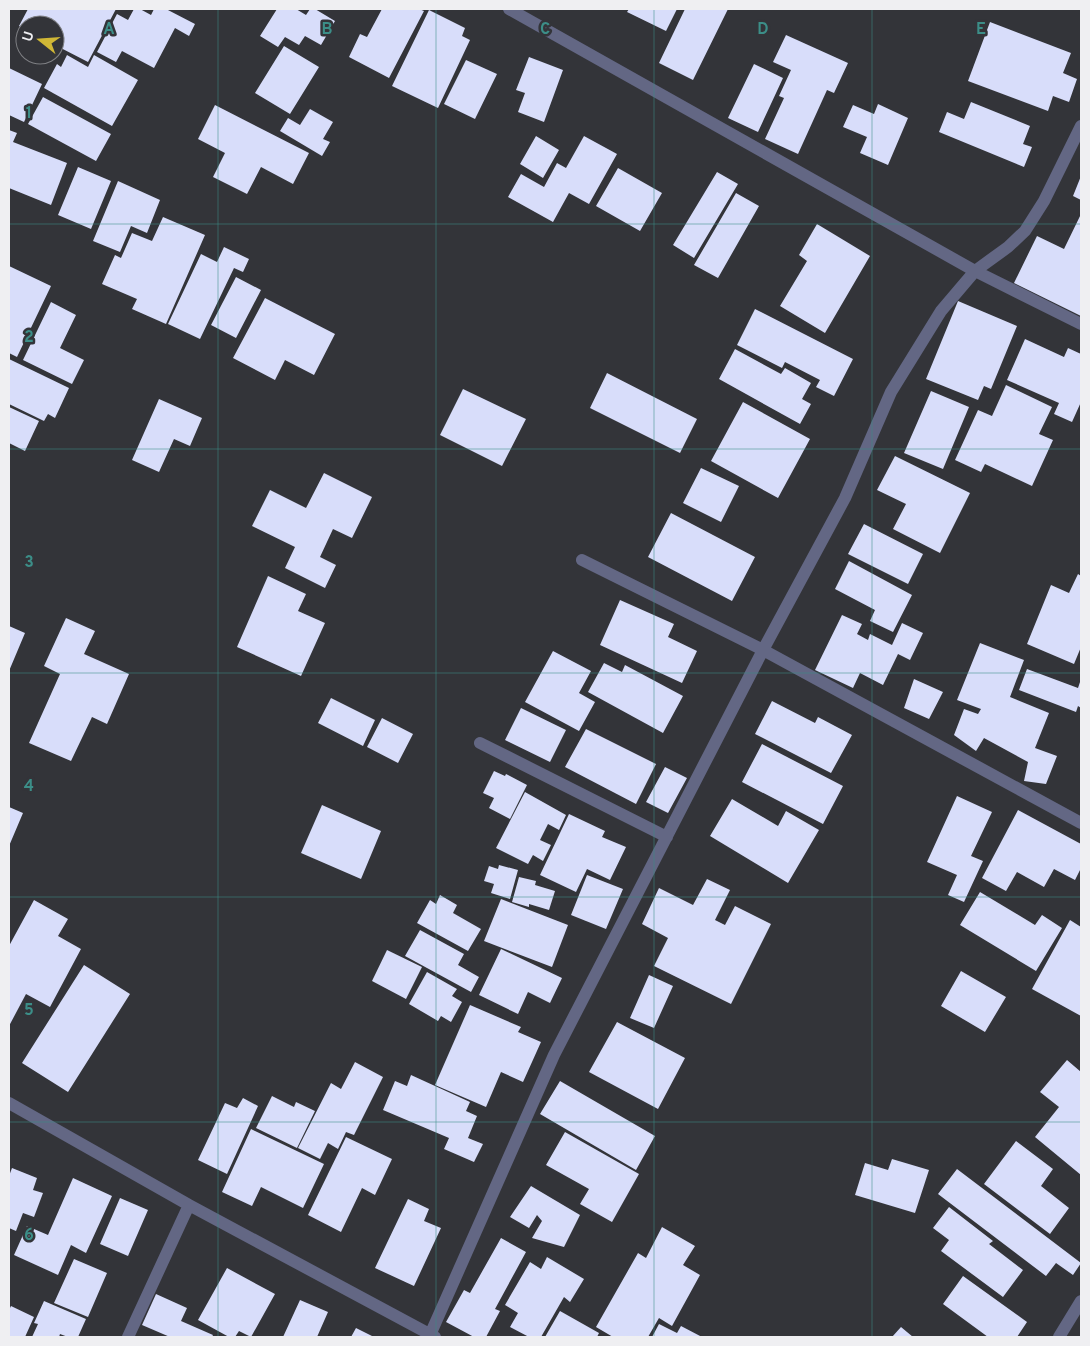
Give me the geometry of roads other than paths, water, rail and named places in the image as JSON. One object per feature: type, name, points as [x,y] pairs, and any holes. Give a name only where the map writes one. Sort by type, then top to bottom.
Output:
[{"type":"street","points":[[509,9],[975,270],[1081,324]]},
{"type":"street","points":[[9,1103],[189,1205],[432,1336],[554,1055],[763,650],[845,498],[891,392],[941,311],[975,270],[1008,247],[1025,231],[1044,201],[1081,126]]},
{"type":"street","points":[[582,560],[763,650],[1081,823]]},
{"type":"street","points":[[480,743],[666,837]]},
{"type":"street","points":[[128,1337],[189,1205]]},
{"type":"street","points":[[1059,1337],[1081,1301]]}]
